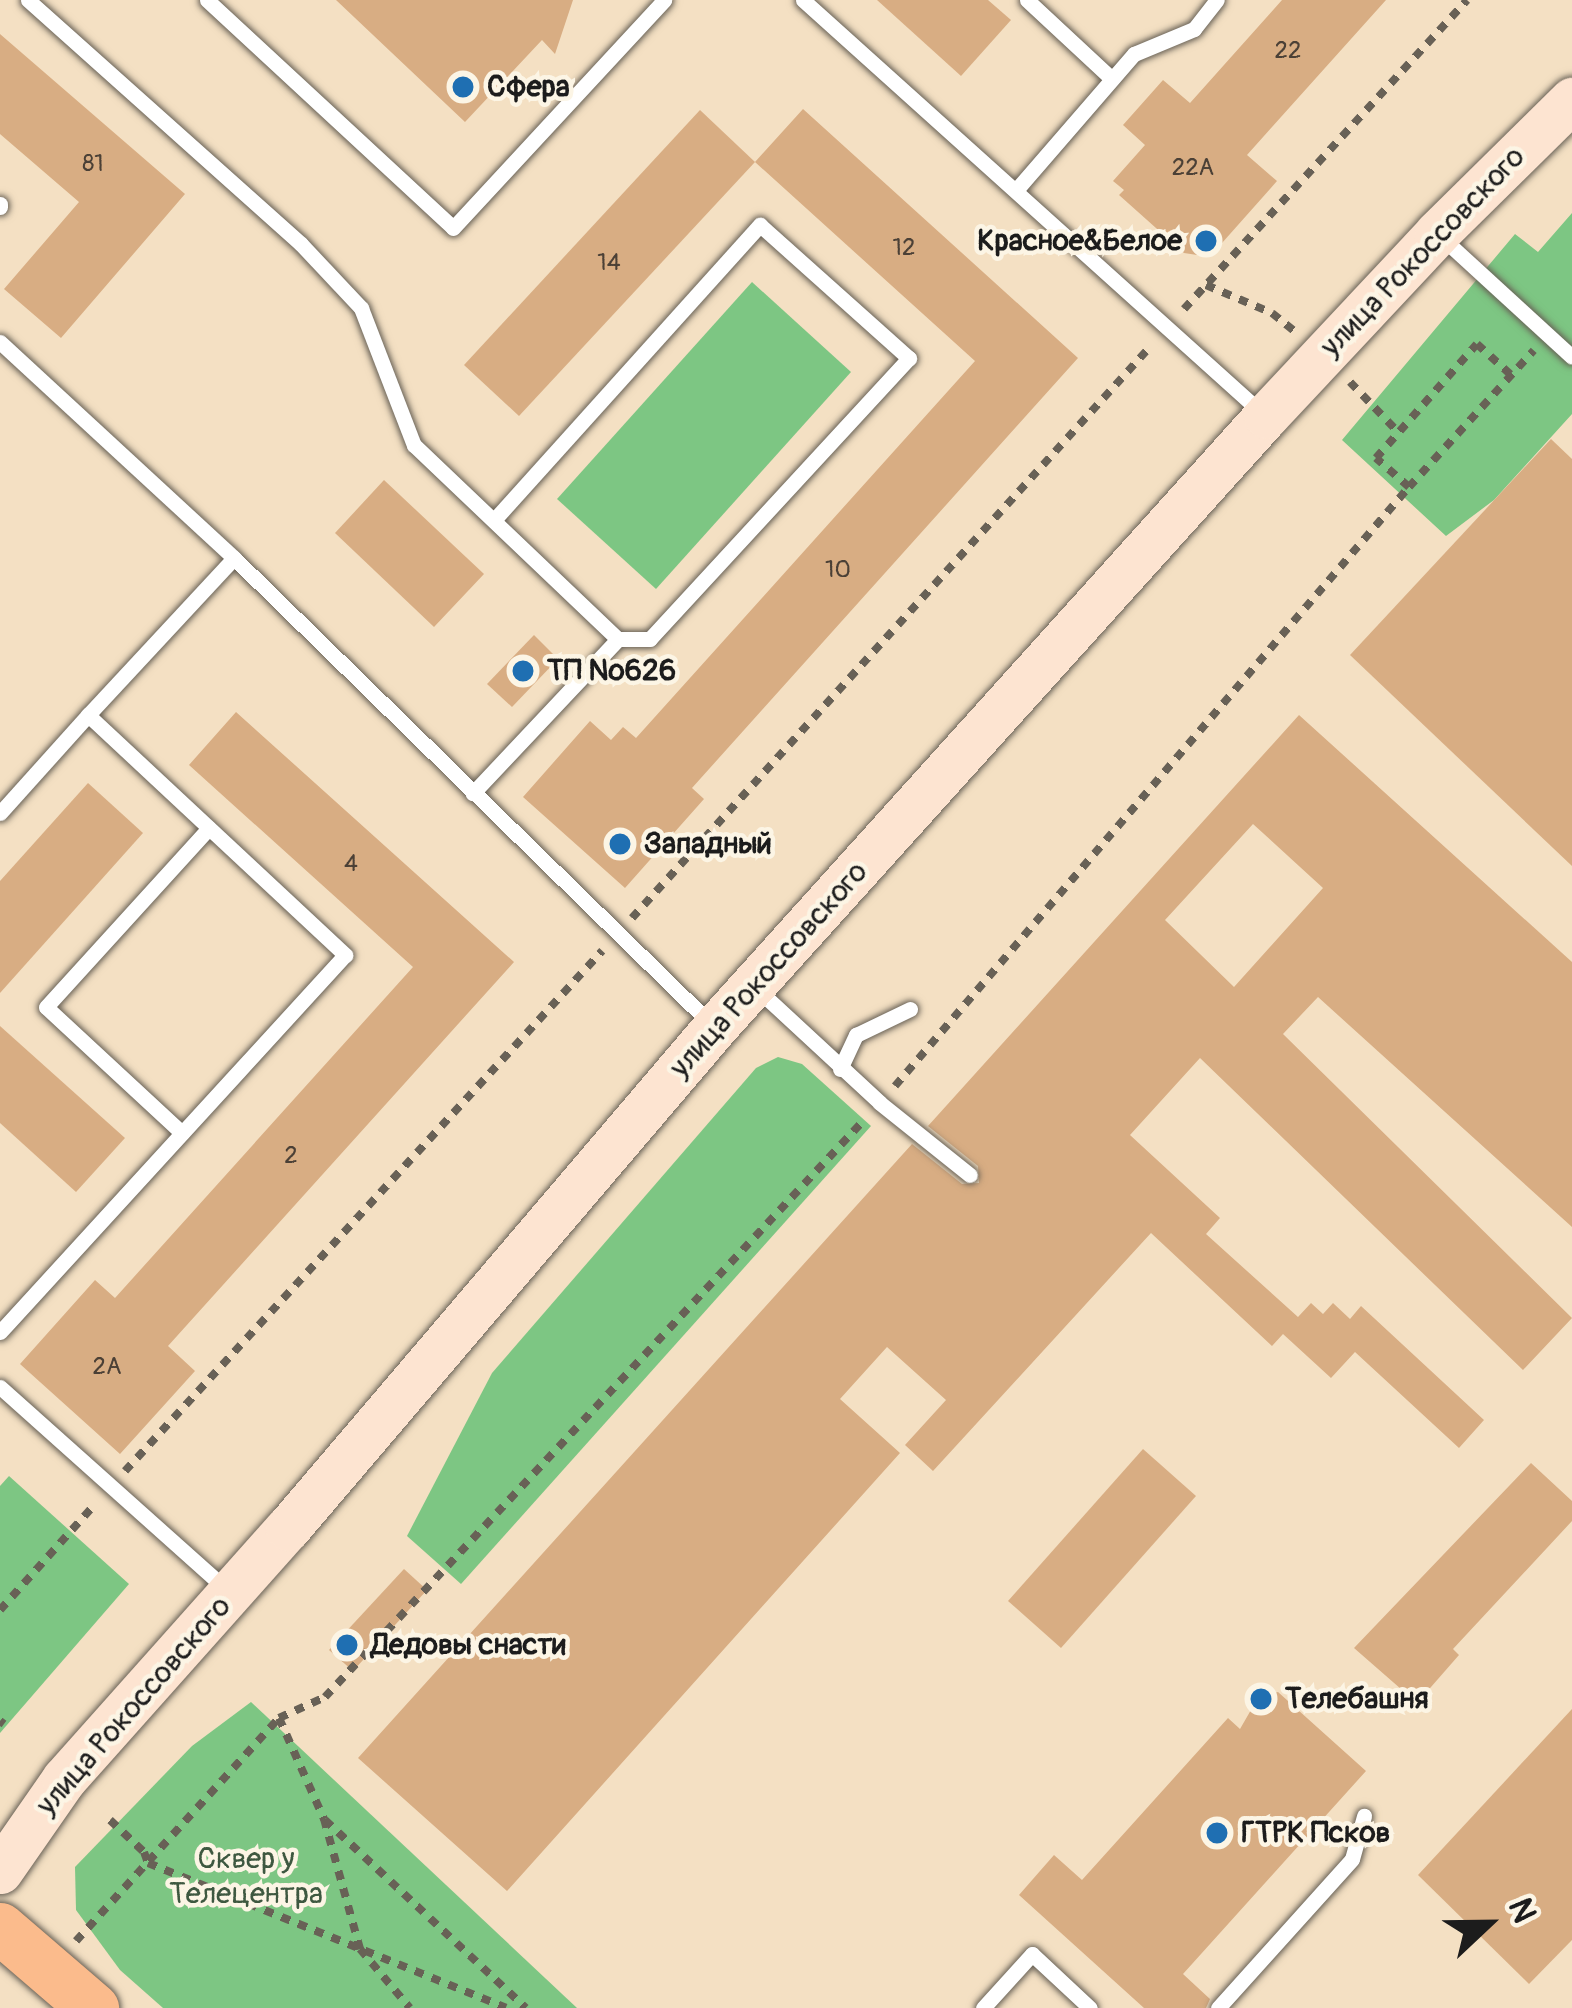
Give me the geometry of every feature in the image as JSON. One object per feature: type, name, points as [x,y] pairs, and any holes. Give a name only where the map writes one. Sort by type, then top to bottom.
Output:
[{"type":"highway","points":[[0,1928],[93,2008]]},
{"type":"main road","name":"улица Рокоссовского","points":[[0,1871],[64,1779],[231,1593],[715,1028],[1266,416],[1437,232],[1572,100]]},
{"type":"lane","points":[[28,0],[302,244],[362,308],[414,445],[618,639],[650,639],[909,358],[760,225],[495,519]]},
{"type":"lane","points":[[207,0],[453,228],[664,0]]},
{"type":"lane","points":[[803,0],[1266,416]]},
{"type":"lane","points":[[1027,0],[1112,79]]},
{"type":"lane","points":[[1017,189],[1134,54],[1194,29],[1216,0]]},
{"type":"lane","points":[[1437,232],[1572,357]]},
{"type":"lane","points":[[0,342],[234,558],[715,1028]]},
{"type":"lane","points":[[0,813],[234,558]]},
{"type":"lane","points":[[473,794],[618,639]]},
{"type":"lane","points":[[0,1332],[345,955],[88,715]]},
{"type":"lane","points":[[182,1133],[46,1006],[209,828]]},
{"type":"lane","points":[[754,986],[840,1069],[970,1175]]},
{"type":"lane","points":[[840,1069],[856,1036],[910,1009]]},
{"type":"lane","points":[[0,1388],[231,1593]]},
{"type":"lane","points":[[1218,2008],[1352,1859],[1364,1816]]},
{"type":"lane","points":[[983,2008],[1032,1954],[1090,2008]]},
{"type":"path","points":[[0,1610],[1467,0]]},
{"type":"path","points":[[51,1972],[279,1718],[325,1697],[880,1103],[1409,488],[1549,335]]},
{"type":"path","points":[[1409,488],[1376,458],[1461,362],[1477,344],[1510,374]]},
{"type":"path","points":[[279,1718],[324,1819],[360,1949],[410,2008]]},
{"type":"path","points":[[324,1819],[526,2008]]},
{"type":"path","points":[[110,1820],[144,1852],[148,1863],[506,2008]]},
{"type":"green space","points":[[1572,213],[1572,414],[1494,500],[1446,536],[1342,440],[1515,234],[1538,252]]},
{"type":"green space","points":[[752,282],[851,372],[656,589],[557,499]]},
{"type":"green space","points":[[778,1057],[802,1064],[871,1126],[461,1584],[407,1536],[492,1373],[756,1068]]},
{"type":"green space","points":[[9,1476],[129,1584],[0,1733],[0,1486]]},
{"type":"green space","name":"Сквер у Телецентра","points":[[251,1702],[577,2008],[163,2008],[120,1970],[76,1910],[75,1867],[192,1746]]},
{"type":"building","name":"Сфера","points":[[336,0],[573,0],[555,54],[542,40],[465,122]]},
{"type":"building","points":[[877,0],[988,0],[1011,20],[961,76]]},
{"type":"building","points":[[1282,0],[1386,0],[1247,155],[1277,181],[1222,243],[1204,256],[1184,253],[1119,195],[1124,190],[1113,181],[1145,145],[1123,125],[1163,80],[1190,103]]},
{"type":"building","points":[[0,34],[185,194],[61,338],[4,289],[79,202],[0,134]]},
{"type":"building","points":[[803,109],[1078,358],[692,788],[704,799],[625,888],[523,797],[590,721],[611,740],[623,727],[636,738],[975,361],[755,162]]},
{"type":"building","points":[[700,110],[755,162],[519,416],[464,365]]},
{"type":"building","points":[[1551,439],[1572,459],[1572,866],[1350,655]]},
{"type":"building","points":[[384,480],[484,574],[434,627],[335,533]]},
{"type":"building","name":"ТП №626","points":[[534,635],[558,659],[512,707],[487,684]]},
{"type":"building","points":[[236,712],[514,962],[168,1346],[195,1371],[120,1454],[20,1364],[95,1280],[115,1298],[413,967],[189,765]]},
{"type":"building","points":[[1299,715],[1572,962],[1572,1227],[1318,997],[1283,1034],[1572,1318],[1523,1370],[1200,1058],[1130,1135],[1220,1218],[1206,1234],[1298,1317],[1311,1303],[1323,1314],[1333,1303],[1350,1319],[1361,1306],[1484,1420],[1459,1448],[1355,1352],[1331,1378],[1283,1334],[1272,1346],[1151,1233],[933,1471],[905,1445],[946,1400],[887,1347],[840,1399],[900,1453],[507,1891],[358,1758],[912,1144],[962,1184],[979,1183],[978,1166],[928,1126]],"holes":[[[1253,824],[1323,888],[1234,987],[1165,920]]]},
{"type":"building","points":[[88,783],[143,833],[0,993],[0,881]]},
{"type":"building","points":[[0,1026],[125,1138],[76,1192],[0,1123]]},
{"type":"building","points":[[1143,1449],[1196,1496],[1061,1648],[1008,1601]]},
{"type":"building","points":[[1531,1463],[1572,1501],[1572,1521],[1453,1649],[1459,1655],[1417,1703],[1354,1648]]},
{"type":"building","points":[[404,1569],[427,1590],[353,1671],[329,1650]]},
{"type":"building","name":"ГТРК Псков","points":[[1278,1692],[1366,1771],[1183,1974],[1210,1999],[1206,2008],[1144,2008],[1019,1895],[1054,1855],[1082,1880],[1228,1718],[1240,1729],[1259,1696]]},
{"type":"building","points":[[1572,1709],[1572,1940],[1529,1984],[1418,1875]]},
{"type":"place","name":"Сфера","points":[[463,87]]},
{"type":"place","name":"Красное&Белое","points":[[1206,241]]},
{"type":"place","name":"ТП №626","points":[[523,671]]},
{"type":"place","name":"Западный","points":[[620,844]]},
{"type":"place","name":"Дедовы снасти","points":[[347,1645]]},
{"type":"place","name":"Телебашня","points":[[1261,1699]]},
{"type":"place","name":"ГТРК Псков","points":[[1217,1833]]}]
